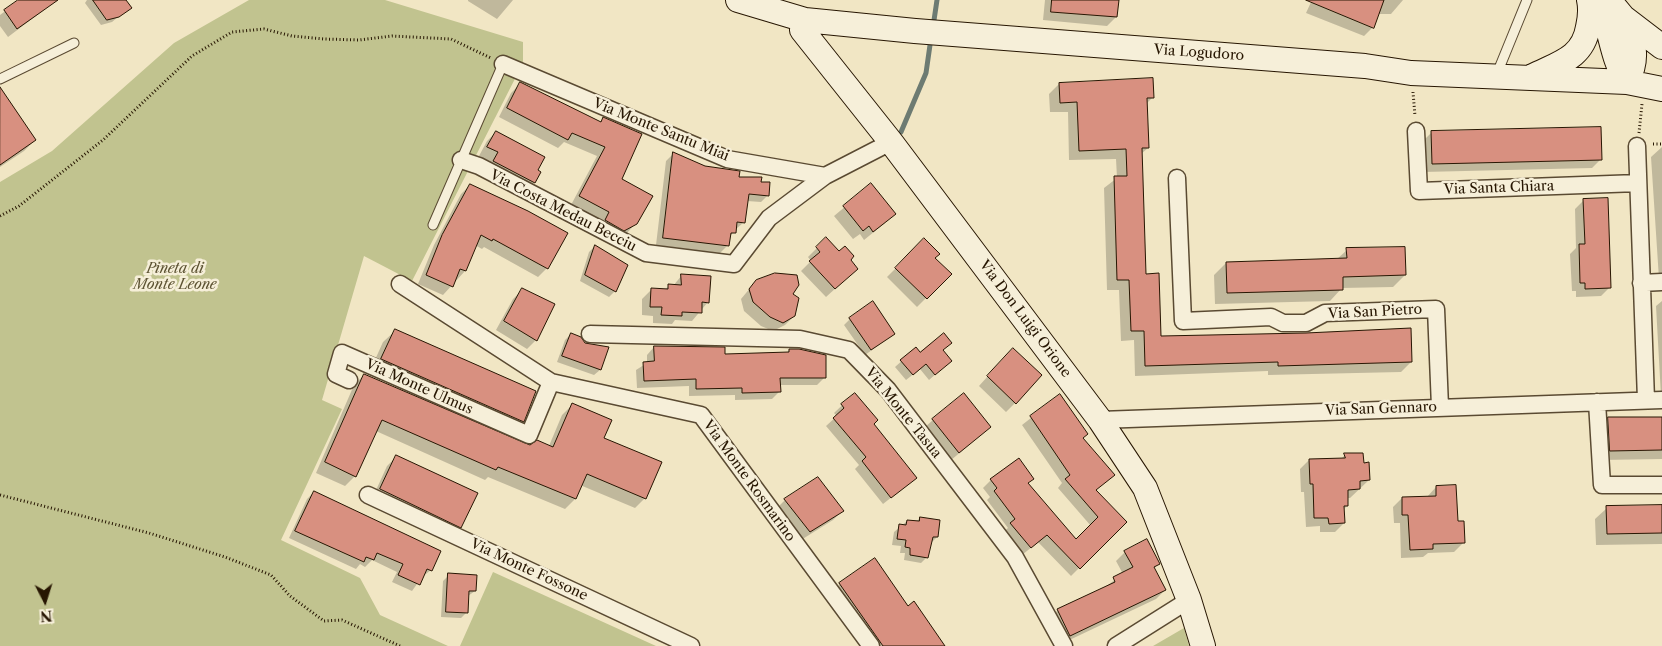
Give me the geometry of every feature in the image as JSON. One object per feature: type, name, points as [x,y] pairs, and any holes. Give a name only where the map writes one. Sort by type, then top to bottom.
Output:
[{"type":"street","name":"Via Logudoro","points":[[738,0],[805,20],[1365,66],[1411,73],[1531,77],[1644,85]]},
{"type":"street","points":[[1531,77],[1577,54],[1586,40],[1591,8],[1588,0]]},
{"type":"street","points":[[1595,0],[1604,16],[1618,67],[1644,85]]},
{"type":"street","points":[[1616,8],[1635,55],[1635,66],[1644,85]]},
{"type":"street","points":[[1616,8],[1662,47]]},
{"type":"street","name":"Via Don Luigi Orione","points":[[805,20],[802,30],[891,142],[1100,420],[1145,488],[1189,600],[1203,646]]},
{"type":"street","name":"Via Monte Santu Miai","points":[[503,64],[728,159],[824,176]]},
{"type":"street","name":"Via Santa Chiara","points":[[1416,131],[1420,191],[1638,183]]},
{"type":"street","name":"Via Costa Medau Becciu","points":[[461,160],[478,166],[646,253],[734,264],[769,218],[824,176],[891,142]]},
{"type":"street","points":[[1637,146],[1646,400]]},
{"type":"street","name":"Via San Pietro","points":[[1176,178],[1183,322],[1271,317],[1283,323],[1306,323],[1325,313],[1436,309],[1440,407]]},
{"type":"street","points":[[1642,283],[1662,282]]},
{"type":"street","name":"Via Monte Rosmarino","points":[[400,284],[551,382],[701,415],[871,646]]},
{"type":"street","name":"Via Monte Tasua","points":[[590,334],[800,339],[849,350],[888,390],[1015,557],[1064,646]]},
{"type":"street","name":"Via Monte Ulmus","points":[[349,380],[336,374],[342,353],[529,435],[551,382]]},
{"type":"street","name":"Via San Gennaro","points":[[1100,420],[1662,400]]},
{"type":"street","points":[[1597,402],[1602,486],[1662,485]]},
{"type":"street","name":"Via Monte Fossone","points":[[368,495],[691,646]]},
{"type":"street","points":[[1116,646],[1189,600]]},
{"type":"lane","points":[[1496,76],[1527,0]]},
{"type":"lane","points":[[0,79],[74,43]]},
{"type":"lane","points":[[433,225],[503,64]]},
{"type":"path","points":[[0,216],[19,206],[103,140],[192,56],[232,32],[264,29],[292,36],[324,39],[359,40],[392,36],[451,39],[503,64]]},
{"type":"path","points":[[1411,73],[1416,131]]},
{"type":"path","points":[[1637,146],[1644,85]]},
{"type":"path","points":[[0,495],[148,533],[225,557],[271,575],[290,596],[324,621],[342,620],[400,646]]},
{"type":"green space","name":"Pineta di Monte Leone","points":[[249,0],[385,0],[523,42],[523,63],[412,281],[364,256],[322,400],[342,409],[281,540],[360,578],[380,615],[448,646],[0,646],[0,182],[52,151],[174,43]]},
{"type":"green space","points":[[493,572],[656,646],[460,646]]},
{"type":"green space","points":[[1184,628],[1189,646],[1153,646]]},
{"type":"building","points":[[18,0],[58,0],[17,29],[4,10]]},
{"type":"building","points":[[93,0],[126,0],[132,8],[119,17],[107,20]]},
{"type":"building","points":[[1052,0],[1119,0],[1117,17],[1051,12]]},
{"type":"building","points":[[1306,0],[1384,0],[1374,28]]},
{"type":"building","points":[[1153,78],[1154,98],[1147,98],[1149,148],[1142,148],[1146,274],[1159,273],[1161,336],[1306,333],[1411,328],[1412,362],[1278,366],[1278,362],[1145,366],[1144,331],[1131,331],[1129,280],[1117,280],[1114,176],[1127,176],[1126,149],[1079,151],[1077,102],[1060,103],[1059,83]]},
{"type":"building","points":[[520,82],[601,122],[603,117],[642,134],[622,179],[653,196],[637,224],[624,231],[605,220],[609,212],[579,196],[605,147],[572,133],[568,140],[507,108]]},
{"type":"building","points":[[0,87],[36,140],[0,165]]},
{"type":"building","points":[[1601,127],[1602,160],[1432,164],[1431,131]]},
{"type":"building","points":[[496,131],[545,157],[538,170],[541,172],[535,183],[493,161],[498,152],[487,147]]},
{"type":"building","points":[[673,152],[705,166],[740,171],[739,177],[762,177],[761,182],[770,182],[769,196],[749,194],[745,223],[737,222],[736,233],[731,233],[729,246],[663,238]]},
{"type":"building","points":[[871,183],[896,214],[873,232],[869,226],[863,231],[843,206]]},
{"type":"building","points":[[470,184],[528,211],[568,233],[548,269],[493,239],[492,241],[481,235],[466,271],[460,269],[453,287],[426,275],[442,235]]},
{"type":"building","points":[[1608,198],[1611,288],[1585,289],[1585,283],[1580,283],[1579,244],[1585,244],[1583,199]]},
{"type":"building","points":[[826,237],[839,251],[845,246],[854,256],[851,260],[858,269],[835,289],[809,261],[820,252],[816,247]]},
{"type":"building","points":[[924,238],[940,254],[935,258],[952,274],[927,299],[895,268]]},
{"type":"building","points":[[595,245],[628,265],[616,292],[585,275]]},
{"type":"building","points":[[1405,247],[1406,275],[1343,277],[1343,290],[1227,293],[1226,262],[1347,258],[1346,248]]},
{"type":"building","points":[[775,273],[797,275],[799,285],[793,294],[799,298],[795,316],[783,323],[770,317],[753,302],[749,289],[756,280]]},
{"type":"building","points":[[681,274],[711,276],[709,303],[702,302],[702,313],[682,312],[682,316],[661,315],[662,307],[650,307],[651,288],[668,289],[668,284],[681,285]]},
{"type":"building","points":[[522,288],[555,304],[537,341],[504,321]]},
{"type":"building","points":[[873,301],[895,334],[871,350],[849,318]]},
{"type":"building","points":[[395,329],[536,391],[524,422],[381,359]]},
{"type":"building","points":[[571,333],[581,337],[585,343],[609,347],[601,370],[562,356]]},
{"type":"building","points":[[944,333],[952,343],[943,350],[952,361],[935,375],[926,364],[913,375],[900,360],[916,347],[920,352]]},
{"type":"building","points":[[654,346],[725,347],[725,354],[789,352],[789,349],[799,349],[826,355],[826,378],[780,378],[781,392],[742,393],[742,388],[696,389],[696,379],[644,381],[643,362],[654,361]]},
{"type":"building","points":[[1013,348],[1042,375],[1016,404],[987,376]]},
{"type":"building","points":[[364,374],[530,445],[537,440],[553,447],[572,403],[612,420],[604,438],[662,462],[646,499],[587,474],[576,499],[498,467],[496,470],[382,420],[356,477],[325,462]]},
{"type":"building","points":[[855,393],[878,420],[874,424],[917,478],[891,498],[862,461],[866,457],[833,418],[844,408],[841,404]]},
{"type":"building","points":[[964,393],[991,427],[959,453],[932,419]]},
{"type":"building","points":[[1060,394],[1088,434],[1083,438],[1115,475],[1096,490],[1127,522],[1080,569],[1047,535],[1031,548],[1010,523],[1015,519],[994,491],[997,488],[990,479],[1019,458],[1034,479],[1028,483],[1076,539],[1098,517],[1065,479],[1070,475],[1030,416]]},
{"type":"building","points":[[1608,417],[1662,417],[1662,450],[1610,451]]},
{"type":"building","points":[[1344,453],[1363,453],[1364,463],[1369,462],[1370,480],[1360,481],[1360,489],[1348,490],[1348,506],[1344,506],[1345,523],[1329,524],[1328,518],[1314,518],[1313,484],[1310,484],[1309,459],[1345,458]]},
{"type":"building","points":[[396,455],[478,493],[461,528],[380,489]]},
{"type":"building","points":[[818,477],[844,511],[810,532],[784,499]]},
{"type":"building","points":[[1456,485],[1458,521],[1464,521],[1465,543],[1433,544],[1433,549],[1410,550],[1408,515],[1402,515],[1402,497],[1436,496],[1436,486]]},
{"type":"building","points":[[314,491],[441,551],[432,571],[427,569],[420,585],[398,575],[403,564],[377,553],[374,560],[366,557],[364,562],[295,531]]},
{"type":"building","points":[[1662,505],[1662,533],[1607,534],[1606,506]]},
{"type":"building","points":[[920,517],[940,520],[938,537],[933,537],[928,558],[910,555],[910,548],[905,547],[906,540],[897,539],[899,524],[906,525],[907,520],[919,521]]},
{"type":"building","points":[[1147,539],[1160,564],[1154,567],[1166,590],[1070,636],[1057,609],[1115,582],[1113,577],[1133,567],[1124,551]]},
{"type":"building","points":[[875,558],[908,606],[914,601],[945,646],[883,646],[839,583]]},
{"type":"building","points":[[448,573],[477,575],[476,591],[469,591],[468,613],[446,612]]},
{"type":"waterway","points":[[933,27],[937,0]]},
{"type":"waterway","points":[[901,132],[926,73],[931,38]]}]
